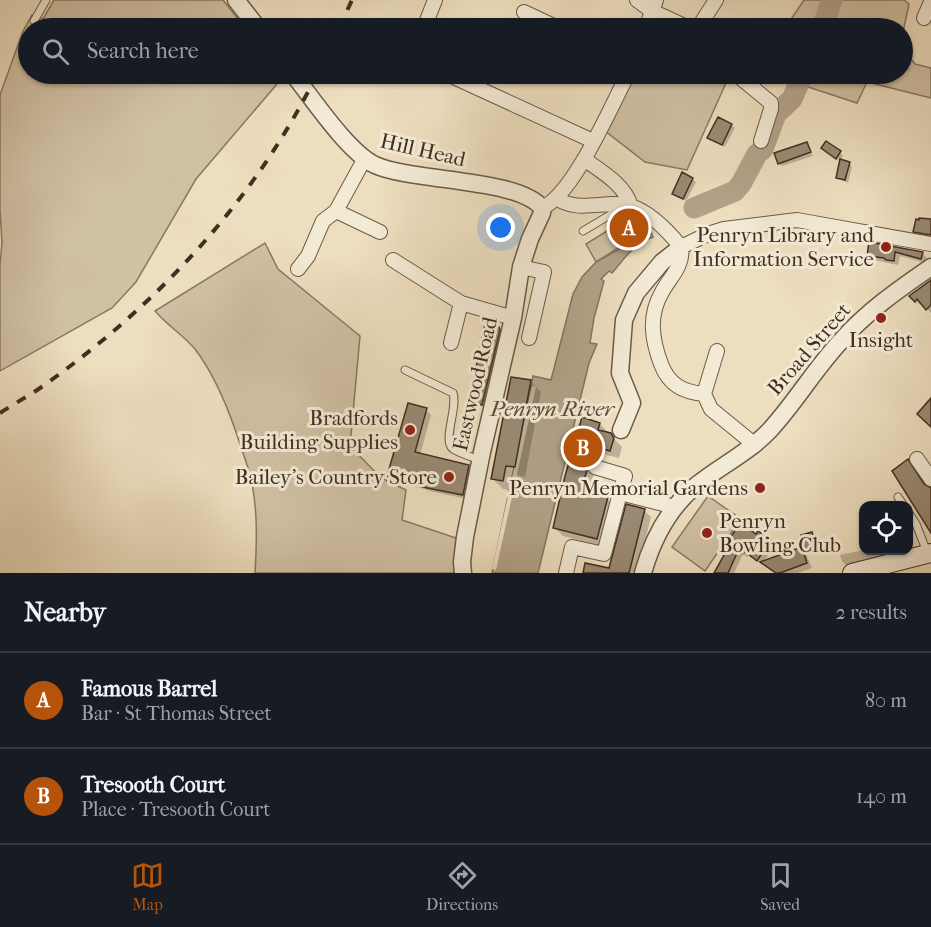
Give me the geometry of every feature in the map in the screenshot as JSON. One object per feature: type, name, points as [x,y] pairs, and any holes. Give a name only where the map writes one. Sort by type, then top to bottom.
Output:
[{"type":"main road","points":[[852,573],[930,554]]},
{"type":"street","points":[[236,0],[250,18]]},
{"type":"street","points":[[428,18],[435,0]]},
{"type":"street","points":[[638,0],[654,6],[673,18]]},
{"type":"street","points":[[704,18],[716,0]]},
{"type":"street","points":[[924,18],[931,2]]},
{"type":"street","points":[[524,12],[537,18]]},
{"type":"street","name":"Hill Head","points":[[301,84],[337,129],[364,158],[377,166],[418,176],[509,191],[533,200],[542,208]]},
{"type":"street","points":[[469,84],[593,141]]},
{"type":"street","points":[[542,208],[557,198],[584,159],[623,84]]},
{"type":"street","points":[[748,84],[771,103],[761,141]]},
{"type":"street","points":[[298,269],[308,256],[323,221],[336,211],[364,158]]},
{"type":"street","points":[[584,159],[616,184],[627,197],[624,205]]},
{"type":"street","points":[[557,198],[564,203],[571,204],[624,205],[653,220],[681,247],[680,265],[662,292],[655,308],[653,333],[655,347],[668,377],[680,388],[692,393],[704,393]]},
{"type":"street","name":"Eastwood Road","points":[[463,573],[465,537],[480,460],[513,318],[521,267],[542,208]]},
{"type":"street","points":[[336,211],[380,232]]},
{"type":"street","points":[[621,430],[632,403],[620,373],[624,320],[636,293],[662,262],[681,247],[724,229],[797,220],[931,244]]},
{"type":"street","points":[[393,260],[461,303],[513,318]]},
{"type":"street","points":[[521,267],[544,272],[529,338]]},
{"type":"street","name":"Broad Street","points":[[643,573],[650,549],[675,507],[693,489],[755,445],[772,428],[841,340],[865,317],[931,267]]},
{"type":"street","points":[[451,343],[461,303]]},
{"type":"street","points":[[717,351],[704,393],[711,409],[755,445]]},
{"type":"street","points":[[917,459],[931,479]]},
{"type":"street","points":[[566,573],[572,547],[604,554],[621,493],[625,476],[594,467]]},
{"type":"street","points":[[621,493],[675,507]]},
{"type":"lane","points":[[36,18],[46,0]]},
{"type":"lane","points":[[583,231],[624,205]]},
{"type":"lane","points":[[405,370],[453,393],[456,401],[448,441],[451,448],[480,460]]},
{"type":"lane","points":[[898,497],[901,501]]},
{"type":"lane","points":[[913,519],[930,554]]},
{"type":"shaded area","points":[[54,0],[223,0],[237,18],[44,18]]},
{"type":"shaded area","points":[[804,0],[904,0],[909,4],[906,18],[792,18]]},
{"type":"shaded area","points":[[18,45],[18,84],[277,84],[196,179],[136,282],[112,308],[0,371],[2,243],[0,95]]},
{"type":"shaded area","points":[[913,62],[931,68],[931,98],[875,84],[913,84]]},
{"type":"shaded area","points":[[623,84],[726,84],[687,170],[645,162],[600,127]]},
{"type":"shaded area","points":[[799,84],[866,84],[857,103]]},
{"type":"shaded area","points":[[615,228],[626,243],[596,262],[586,244]]},
{"type":"shaded area","points":[[265,243],[278,269],[360,336],[350,446],[381,478],[406,490],[402,520],[456,538],[454,573],[255,573],[254,496],[247,466],[228,410],[214,379],[195,349],[155,311]]},
{"type":"shaded area","name":"Penryn Bowling Club","points":[[708,496],[741,519],[705,571],[672,547]]},
{"type":"water","name":"Penryn River","points":[[647,225],[653,237],[635,247],[612,273],[609,271],[601,279],[604,281],[590,343],[597,344],[589,363],[538,573],[492,573],[533,376],[551,380],[573,294],[582,277],[596,262],[618,250]]},
{"type":"pier","points":[[532,386],[536,387],[496,570],[492,569]]},
{"type":"building","points":[[718,117],[732,124],[722,145],[707,138]]},
{"type":"building","points":[[826,141],[841,151],[836,159],[821,148]]},
{"type":"building","points":[[807,142],[811,152],[778,164],[774,153]]},
{"type":"building","points":[[840,159],[850,162],[845,180],[836,178]]},
{"type":"building","points":[[682,172],[693,178],[683,199],[672,194]]},
{"type":"building","points":[[631,216],[647,225],[626,243],[615,228]]},
{"type":"building","points":[[919,218],[931,219],[931,235],[913,232],[916,219],[919,220]]},
{"type":"building","name":"Penryn Library and Information Service","points":[[869,242],[923,252],[921,259],[895,252],[894,261],[886,260],[867,256]]},
{"type":"building","points":[[931,280],[931,305],[926,310],[917,299],[915,302],[909,296]]},
{"type":"building","points":[[485,324],[499,327],[500,330],[482,405],[472,402],[476,384],[473,382]]},
{"type":"building","points":[[511,377],[531,380],[515,467],[506,466],[503,481],[491,479]]},
{"type":"building","points":[[931,398],[931,427],[917,414]]},
{"type":"building","name":"Bradfords Building Supplies","points":[[408,403],[427,408],[415,452],[469,465],[463,495],[427,488],[387,476]]},
{"type":"building","points":[[582,417],[600,423],[598,430],[611,433],[614,438],[610,451],[594,446],[586,465],[587,470],[581,490],[608,497],[597,539],[553,528]]},
{"type":"building","points":[[908,459],[924,484],[931,488],[931,533],[913,501],[892,471]]},
{"type":"building","points":[[626,504],[645,509],[629,573],[583,573],[585,563],[609,568]]},
{"type":"building","points":[[740,523],[756,534],[758,531],[771,540],[757,561],[744,551],[742,554],[738,551],[728,573],[714,573],[729,546],[726,544]]},
{"type":"building","points":[[812,532],[817,549],[806,552],[801,535]]},
{"type":"building","points":[[802,547],[807,563],[780,573],[776,573],[760,562]]},
{"type":"waterway","points":[[826,18],[832,0]]},
{"type":"waterway","points":[[694,208],[735,191],[741,184],[757,154],[763,149],[776,114],[792,99],[799,84]]},
{"type":"railway","points":[[344,18],[352,0]]},
{"type":"railway","points":[[0,413],[44,385],[91,350],[130,317],[203,244],[266,163],[312,84]]},
{"type":"place","name":"Famous Barrel","points":[[629,228]]},
{"type":"place","name":"Penryn Library and Information Service","points":[[886,247]]},
{"type":"place","name":"Insight","points":[[881,318]]},
{"type":"place","name":"Bradfords Building Supplies","points":[[410,430]]},
{"type":"place","name":"Tresooth Court","points":[[583,448]]},
{"type":"place","name":"Bailey's Country Store","points":[[449,477]]},
{"type":"place","name":"Penryn Memorial Gardens","points":[[760,488]]},
{"type":"place","name":"Penryn Bowling Club","points":[[707,533]]}]
